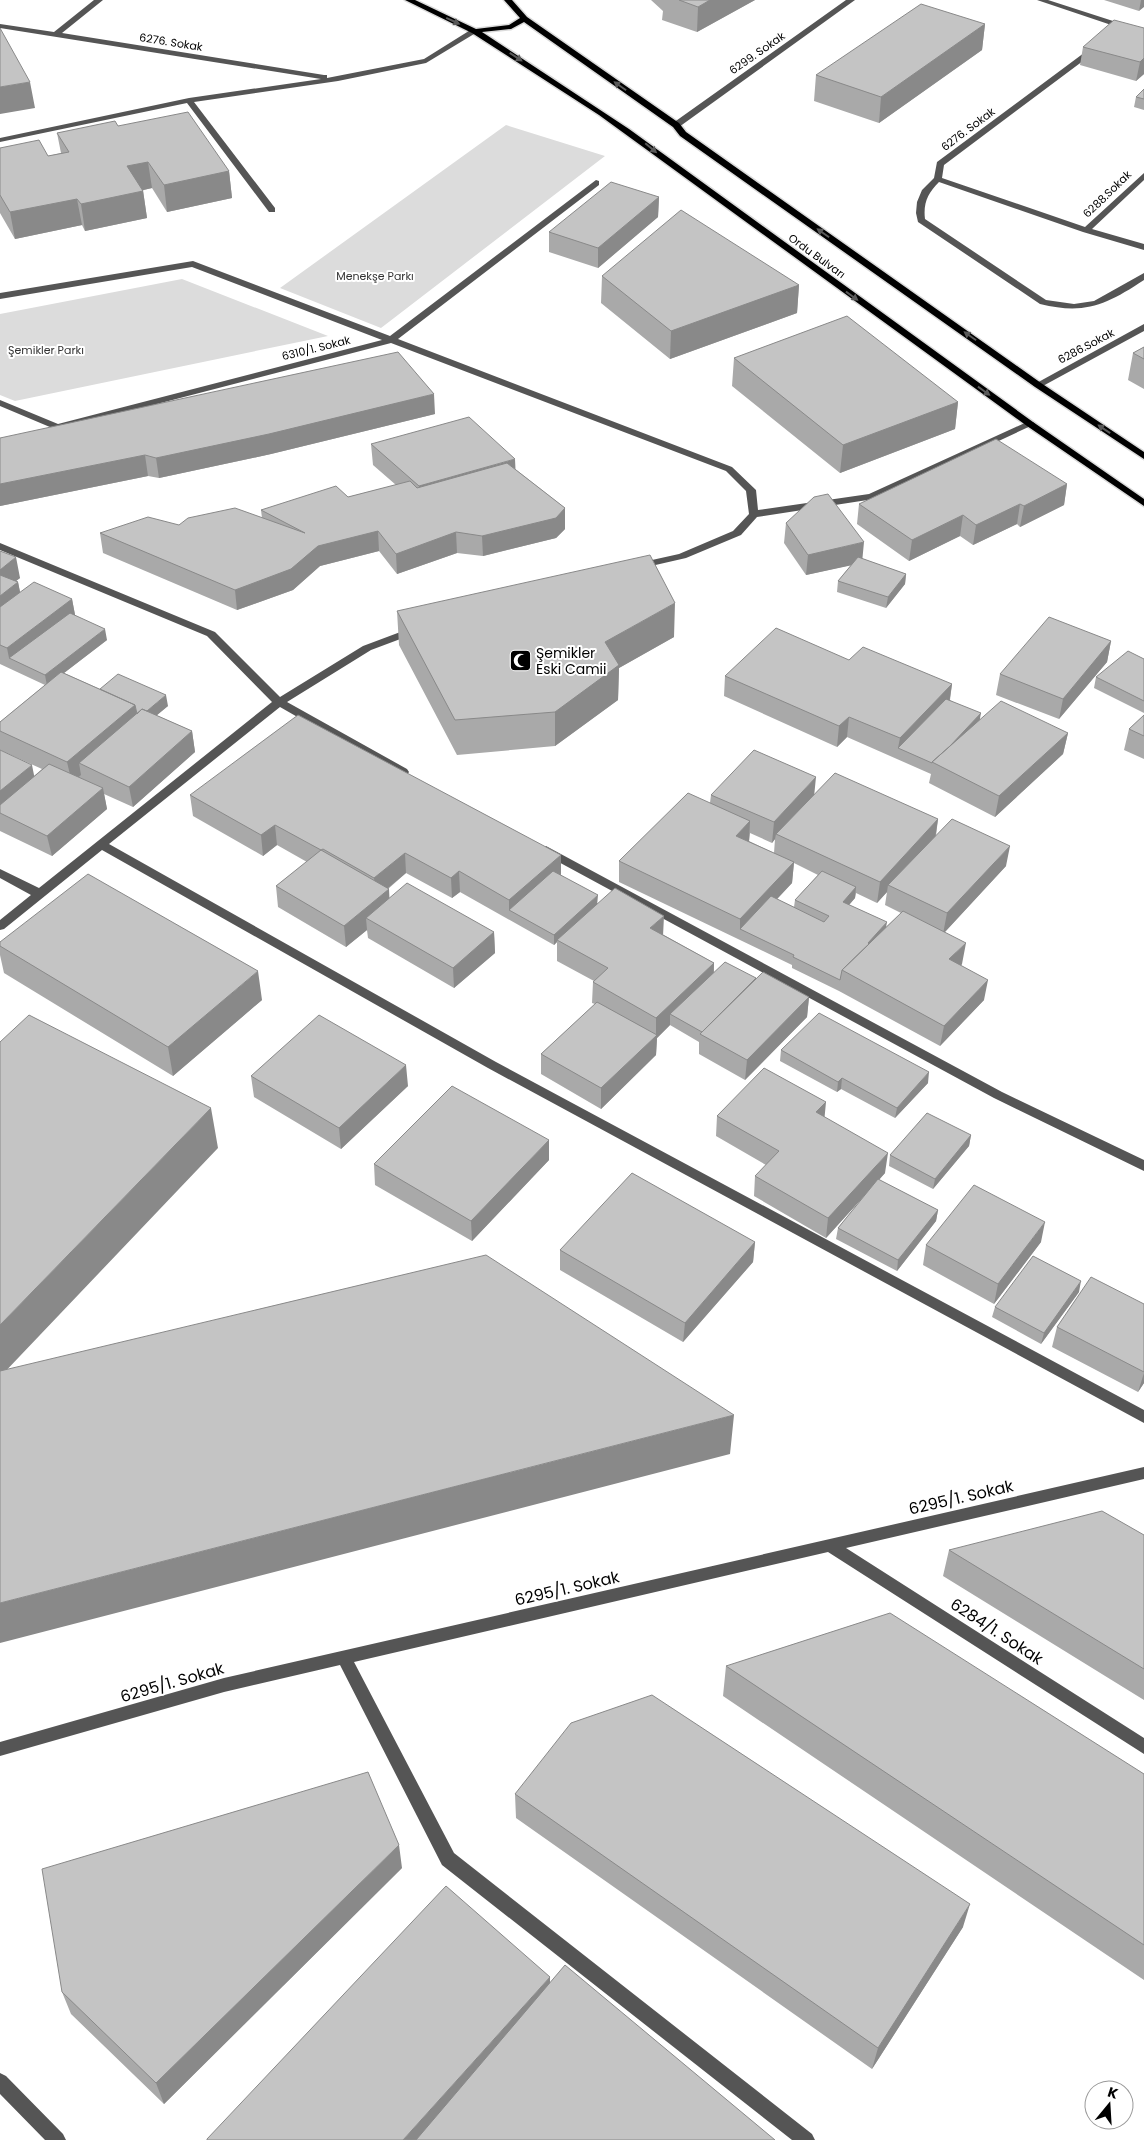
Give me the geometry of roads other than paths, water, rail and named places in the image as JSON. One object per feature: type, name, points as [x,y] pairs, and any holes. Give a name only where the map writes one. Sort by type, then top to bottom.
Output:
[{"type":"main road","name":"Ordu Bulvarı","points":[[409,0],[475,31],[610,118],[674,168],[1030,424],[1144,503]]},
{"type":"main road","name":"Ordu Bulvarı","points":[[508,0],[524,19],[676,125],[692,140],[1038,385],[1144,456]]},
{"type":"main road","points":[[475,31],[511,27],[524,19]]},
{"type":"street","points":[[55,35],[99,0]]},
{"type":"street","name":"6299. Sokak","points":[[676,125],[851,0]]},
{"type":"street","points":[[1032,0],[1041,1],[1144,34]]},
{"type":"street","name":"6276. Sokak","points":[[0,26],[338,79]]},
{"type":"street","points":[[1116,34],[1124,28]]},
{"type":"street","points":[[0,140],[189,100],[338,79],[426,61],[475,31]]},
{"type":"street","name":"6276. Sokak","points":[[1100,46],[940,164],[938,179],[923,194],[919,211],[921,220],[1043,302],[1058,306],[1088,307],[1108,300],[1144,276]]},
{"type":"street","points":[[189,100],[272,210]]},
{"type":"street","name":"6288.Sokak","points":[[1086,230],[1144,175]]},
{"type":"street","points":[[938,179],[1086,230],[1144,247]]},
{"type":"street","name":"6310/1. Sokak","points":[[0,403],[56,427],[391,340],[596,183]]},
{"type":"street","points":[[0,296],[193,264],[729,468],[751,490],[754,514]]},
{"type":"street","name":"6286.Sokak","points":[[1038,385],[1144,327]]},
{"type":"street","points":[[624,569],[682,556],[737,533],[754,514],[871,497],[1030,424]]},
{"type":"street","points":[[0,546],[211,634],[279,702],[415,778]]},
{"type":"street","points":[[0,926],[279,702],[367,648],[429,625]]},
{"type":"street","points":[[100,844],[492,1065],[1144,1417]]},
{"type":"street","points":[[536,844],[998,1095],[1144,1166]]},
{"type":"street","points":[[0,873],[40,894]]},
{"type":"street","name":"6295/1. Sokak","points":[[0,1749],[224,1685],[1144,1473]]},
{"type":"street","name":"6284/1. Sokak","points":[[831,1546],[1144,1746]]},
{"type":"street","points":[[344,1658],[448,1859],[806,2140]]},
{"type":"street","points":[[0,2082],[57,2140]]},
{"type":"place","name":"Şemikler Eski Camii","points":[[520,661]]},
{"type":"park label","name":"Menekşe Parkı","points":[[375,276]]},
{"type":"park label","name":"Şemikler Parkı","points":[[46,350]]}]
